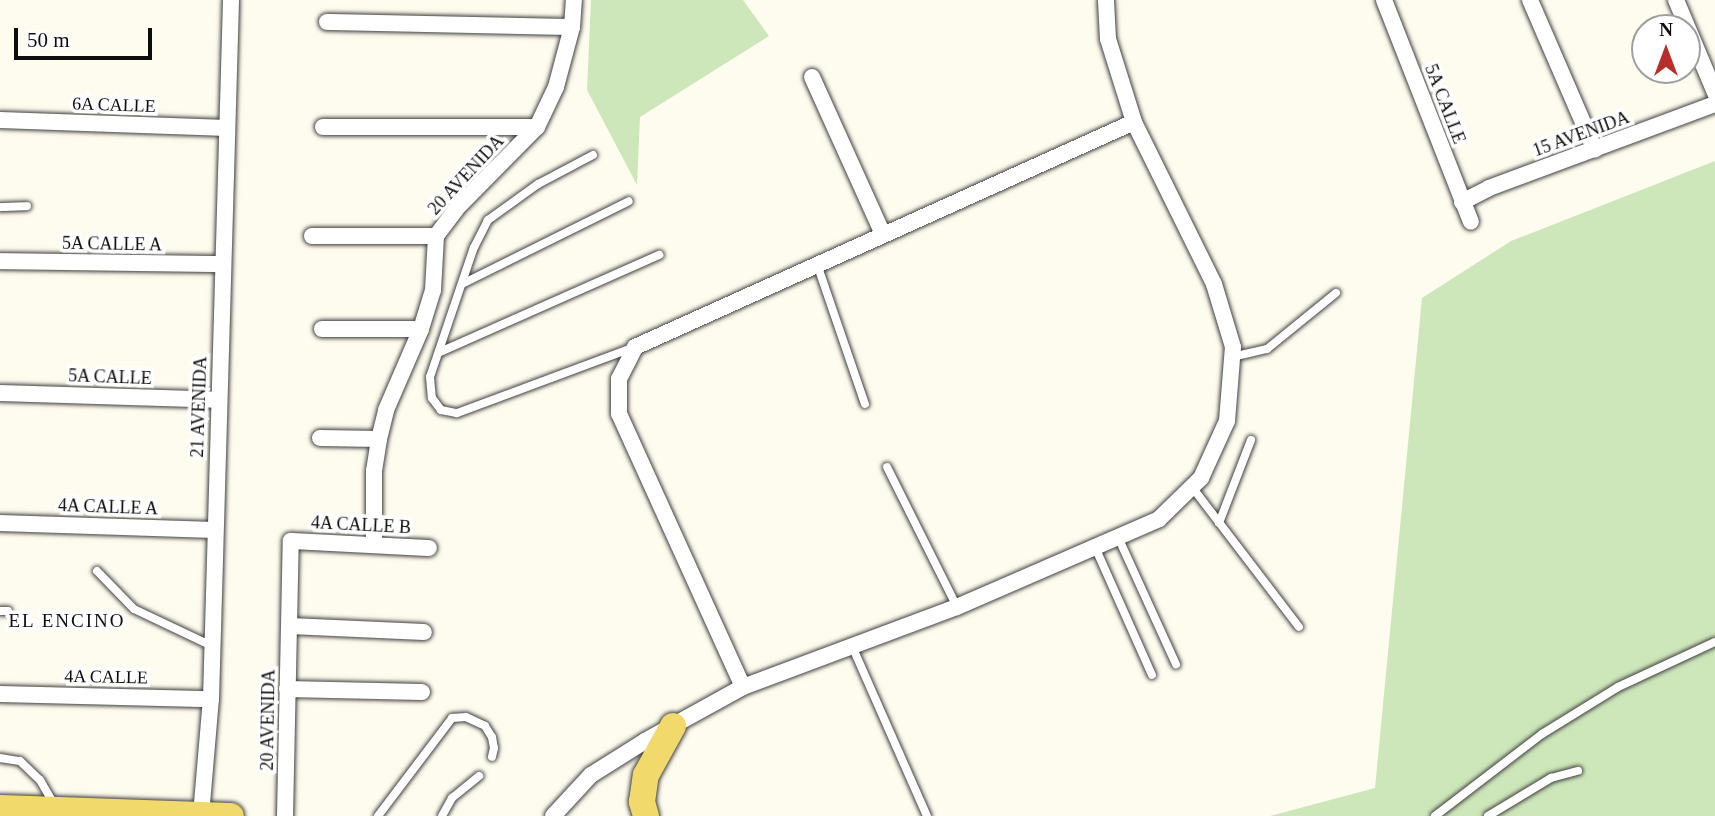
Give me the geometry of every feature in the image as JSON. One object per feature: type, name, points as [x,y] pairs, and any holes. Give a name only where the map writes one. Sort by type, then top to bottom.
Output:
[{"type":"main road","points":[[646,816],[642,802],[646,775],[673,726]]},
{"type":"main road","points":[[0,808],[231,816]]},
{"type":"street","name":"21 AVENIDA","points":[[212,815],[214,530],[232,0]]},
{"type":"street","name":"20 AVENIDA","points":[[374,545],[374,471],[379,439],[386,410],[421,329],[433,290],[436,236],[456,209],[537,127],[556,87],[572,27],[573,0]]},
{"type":"street","points":[[553,816],[569,795],[591,775],[743,687],[957,607],[1159,519],[1201,478],[1227,421],[1233,347],[1214,284],[1134,122],[1108,39],[1106,0]]},
{"type":"street","name":"5A CALLE","points":[[1384,0],[1471,222]]},
{"type":"street","points":[[1530,0],[1595,150]]},
{"type":"street","points":[[1676,0],[1715,93]]},
{"type":"street","points":[[327,22],[572,27]]},
{"type":"street","points":[[812,76],[883,234]]},
{"type":"street","name":"15 AVENIDA","points":[[1462,202],[1489,188],[1715,104]]},
{"type":"street","name":"6A CALLE","points":[[0,120],[227,128]]},
{"type":"street","points":[[743,687],[619,414],[619,379],[635,347],[1134,122]]},
{"type":"street","points":[[323,127],[537,127]]},
{"type":"street","points":[[312,236],[436,236]]},
{"type":"street","name":"5A CALLE A","points":[[0,261],[223,264]]},
{"type":"street","points":[[322,329],[421,329]]},
{"type":"street","name":"5A CALLE","points":[[0,393],[219,400]]},
{"type":"street","points":[[320,438],[379,439]]},
{"type":"street","name":"4A CALLE A","points":[[0,523],[214,530]]},
{"type":"street","name":"20 AVENIDA","points":[[285,816],[291,541]]},
{"type":"street","name":"4A CALLE B","points":[[291,541],[429,548]]},
{"type":"street","points":[[290,626],[424,632]]},
{"type":"street","points":[[287,689],[422,692]]},
{"type":"street","name":"4A CALLE","points":[[0,694],[211,699]]},
{"type":"lane","points":[[593,155],[538,184],[488,220],[474,247],[430,377],[432,398],[441,410],[457,413],[635,347]]},
{"type":"lane","points":[[462,284],[629,201]]},
{"type":"lane","points":[[0,207],[27,206]]},
{"type":"lane","points":[[440,352],[659,256]]},
{"type":"lane","points":[[817,264],[865,404]]},
{"type":"lane","points":[[1232,357],[1267,349],[1336,293]]},
{"type":"lane","points":[[1219,523],[1251,440]]},
{"type":"lane","points":[[887,467],[957,607]]},
{"type":"lane","points":[[1192,487],[1298,627]]},
{"type":"lane","points":[[1118,537],[1176,664]]},
{"type":"lane","points":[[1096,547],[1152,675]]},
{"type":"lane","points":[[97,571],[134,609],[212,646]]},
{"type":"lane","points":[[1435,816],[1542,734],[1618,687],[1715,642]]},
{"type":"lane","points":[[852,646],[928,816]]},
{"type":"lane","points":[[378,816],[452,718],[466,717],[485,726],[492,737],[492,757]]},
{"type":"lane","points":[[0,758],[20,761],[40,780],[58,809]]},
{"type":"lane","points":[[1488,816],[1551,778],[1578,771]]},
{"type":"lane","points":[[442,816],[452,799],[479,776]]},
{"type":"green space","points":[[591,0],[743,0],[769,36],[640,117],[637,185],[587,90]]},
{"type":"green space","points":[[1715,161],[1715,816],[1270,816],[1375,788],[1422,298],[1511,241]]},
{"type":"district","name":"EL ENCINO","points":[[67,621]]}]
